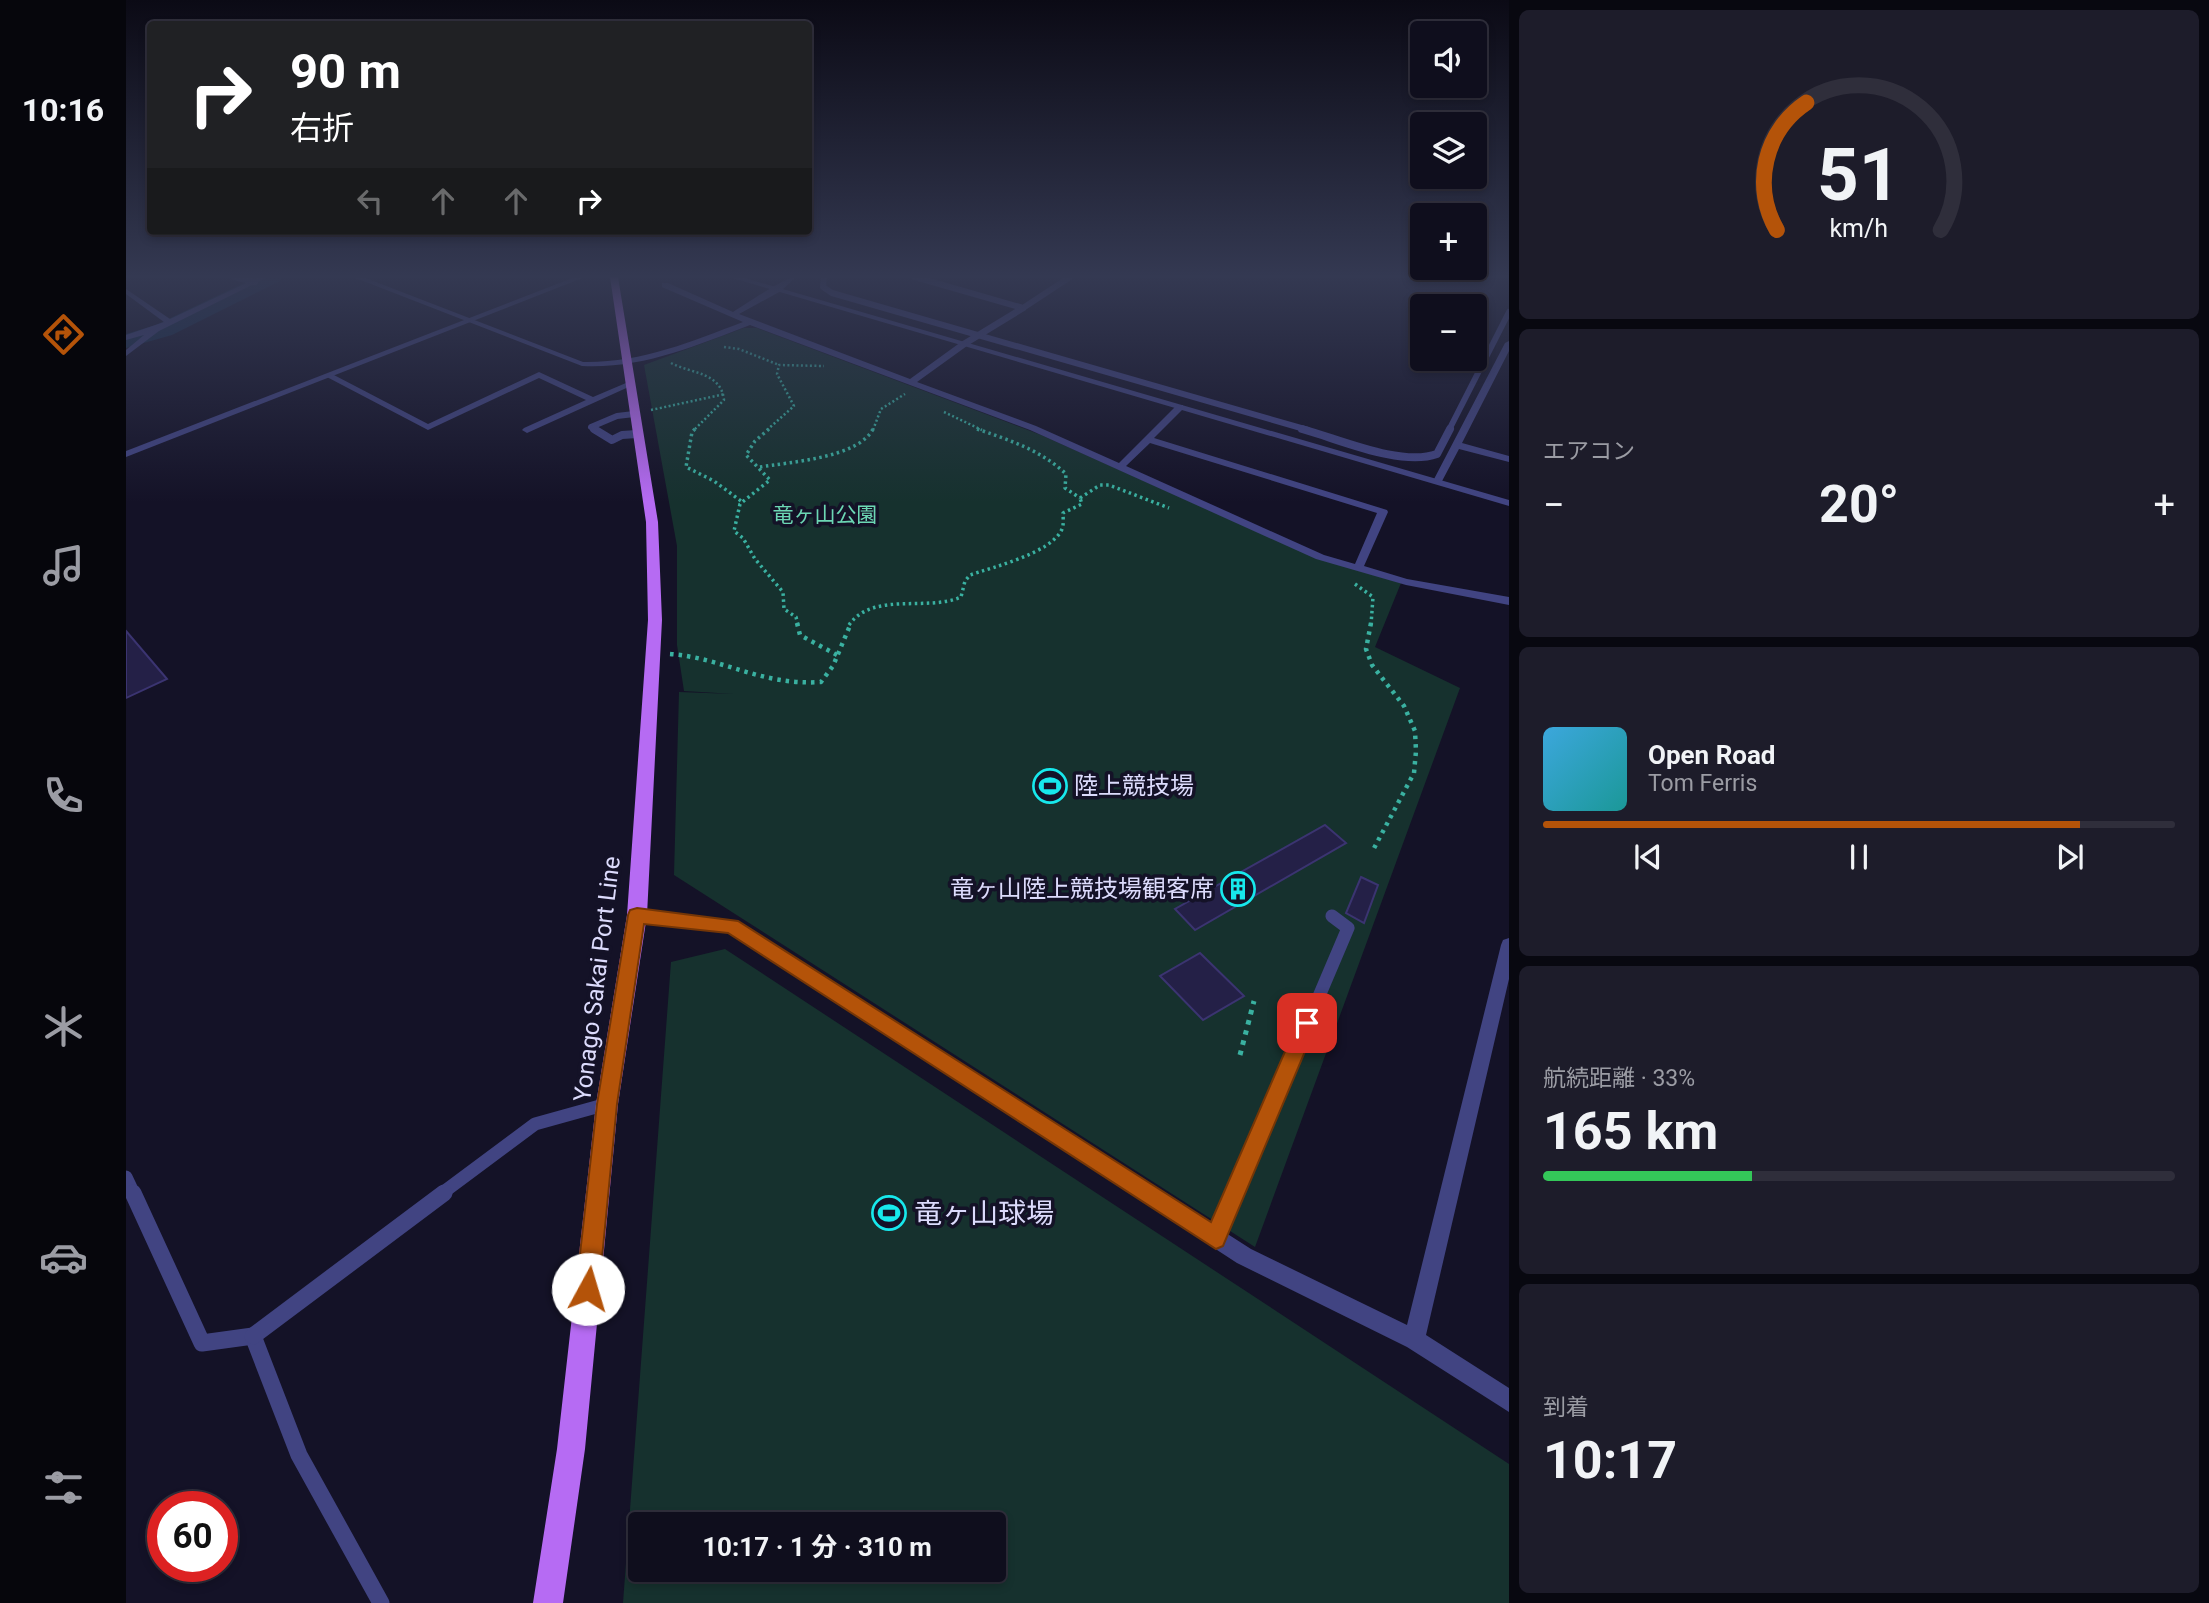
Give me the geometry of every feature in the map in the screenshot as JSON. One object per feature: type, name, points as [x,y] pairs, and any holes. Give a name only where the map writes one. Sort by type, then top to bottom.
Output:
[{"type":"main road","name":"Yonago Sakai Port Line","points":[[548,1603],[571,1449],[607,1104],[637,915],[653,653],[655,620],[652,522],[640,419],[629,385],[624,352]]},
{"type":"street","points":[[126,454],[390,352]]},
{"type":"street","points":[[552,352],[582,363],[603,366],[626,364],[669,352]]},
{"type":"street","points":[[830,352],[1033,428],[1320,557],[1406,582],[1509,601]]},
{"type":"street","points":[[916,383],[954,352]]},
{"type":"street","points":[[991,352],[1509,503]]},
{"type":"street","points":[[1438,481],[1505,352]]},
{"type":"street","points":[[329,376],[428,427],[539,375],[593,400]]},
{"type":"street","points":[[527,429],[629,385]]},
{"type":"street","points":[[1119,467],[1180,407]]},
{"type":"street","points":[[1149,439],[1383,512],[1358,568]]},
{"type":"street","points":[[1457,445],[1509,459]]},
{"type":"street","points":[[637,915],[732,926],[1244,1256],[1414,1340],[1509,1401]]},
{"type":"street","points":[[1414,1340],[1509,945]]},
{"type":"lane","points":[[1037,352],[1394,455],[1423,459],[1437,454],[1489,352]]},
{"type":"lane","points":[[617,416],[640,419],[612,440],[591,427],[617,416]]},
{"type":"lane","points":[[1216,1238],[1348,928],[1332,916]]},
{"type":"lane","points":[[126,1177],[202,1343],[253,1336],[535,1124],[607,1104]]},
{"type":"lane","points":[[253,1336],[299,1455],[381,1603]]},
{"type":"path","points":[[746,352],[789,367],[830,366]]},
{"type":"path","points":[[672,360],[670,362],[682,369],[716,378],[725,394],[724,400],[692,432],[686,467],[714,481],[742,501]]},
{"type":"path","points":[[779,365],[778,374],[794,406],[755,441],[747,455],[751,464],[765,471],[770,480],[745,495],[734,531],[783,592],[784,609],[796,617],[800,635],[837,654]]},
{"type":"path","points":[[759,467],[834,453],[858,443],[873,431],[876,415],[882,407],[909,393],[916,383]]},
{"type":"path","points":[[894,390],[909,393]]},
{"type":"path","points":[[640,419],[725,394]]},
{"type":"path","points":[[653,653],[693,655],[740,673],[776,680],[800,684],[821,682],[834,668],[837,654],[854,619],[862,612],[889,606],[950,604],[961,597],[965,581],[970,575],[1024,556],[1059,535],[1063,527],[1063,513],[1082,504],[1080,498],[1065,488],[1066,474],[1056,463],[1020,444],[975,428],[943,411]]},
{"type":"path","points":[[1080,498],[1101,485],[1109,485],[1172,509]]},
{"type":"path","points":[[1349,581],[1361,586],[1373,597],[1371,629],[1366,649],[1372,665],[1404,706],[1415,731],[1414,773],[1372,852]]},
{"type":"path","points":[[1240,1055],[1254,1001]]},
{"type":"green space","name":"陸上競技場","points":[[680,352],[820,352],[1041,435],[1317,558],[1401,583],[1375,647],[1460,688],[1255,1247],[674,875],[679,692],[734,694],[684,691],[677,645],[677,546],[644,365]]},
{"type":"green space","name":"竜ヶ山球場","points":[[725,949],[1509,1464],[1509,1603],[623,1603],[628,1536],[628,1582],[1006,1582],[1006,1512],[630,1512],[671,962]]},
{"type":"building","points":[[126,631],[167,679],[126,698]]},
{"type":"building","name":"竜ヶ山陸上競技場観客席","points":[[1325,825],[1346,843],[1195,930],[1175,909]]},
{"type":"building","points":[[1361,877],[1378,885],[1364,923],[1346,913]]},
{"type":"building","points":[[1200,953],[1244,996],[1203,1020],[1160,976]]},
{"type":"place","name":"陸上競技場","points":[[1050,786]]},
{"type":"place","name":"竜ヶ山陸上競技場観客席","points":[[1238,889]]},
{"type":"place","name":"竜ヶ山球場","points":[[889,1213]]},
{"type":"route","points":[[588,1289],[607,1104],[637,915],[732,926],[1216,1238],[1307,1023]]},
{"type":"park label","name":"竜ヶ山公園","points":[[825,515]]}]
